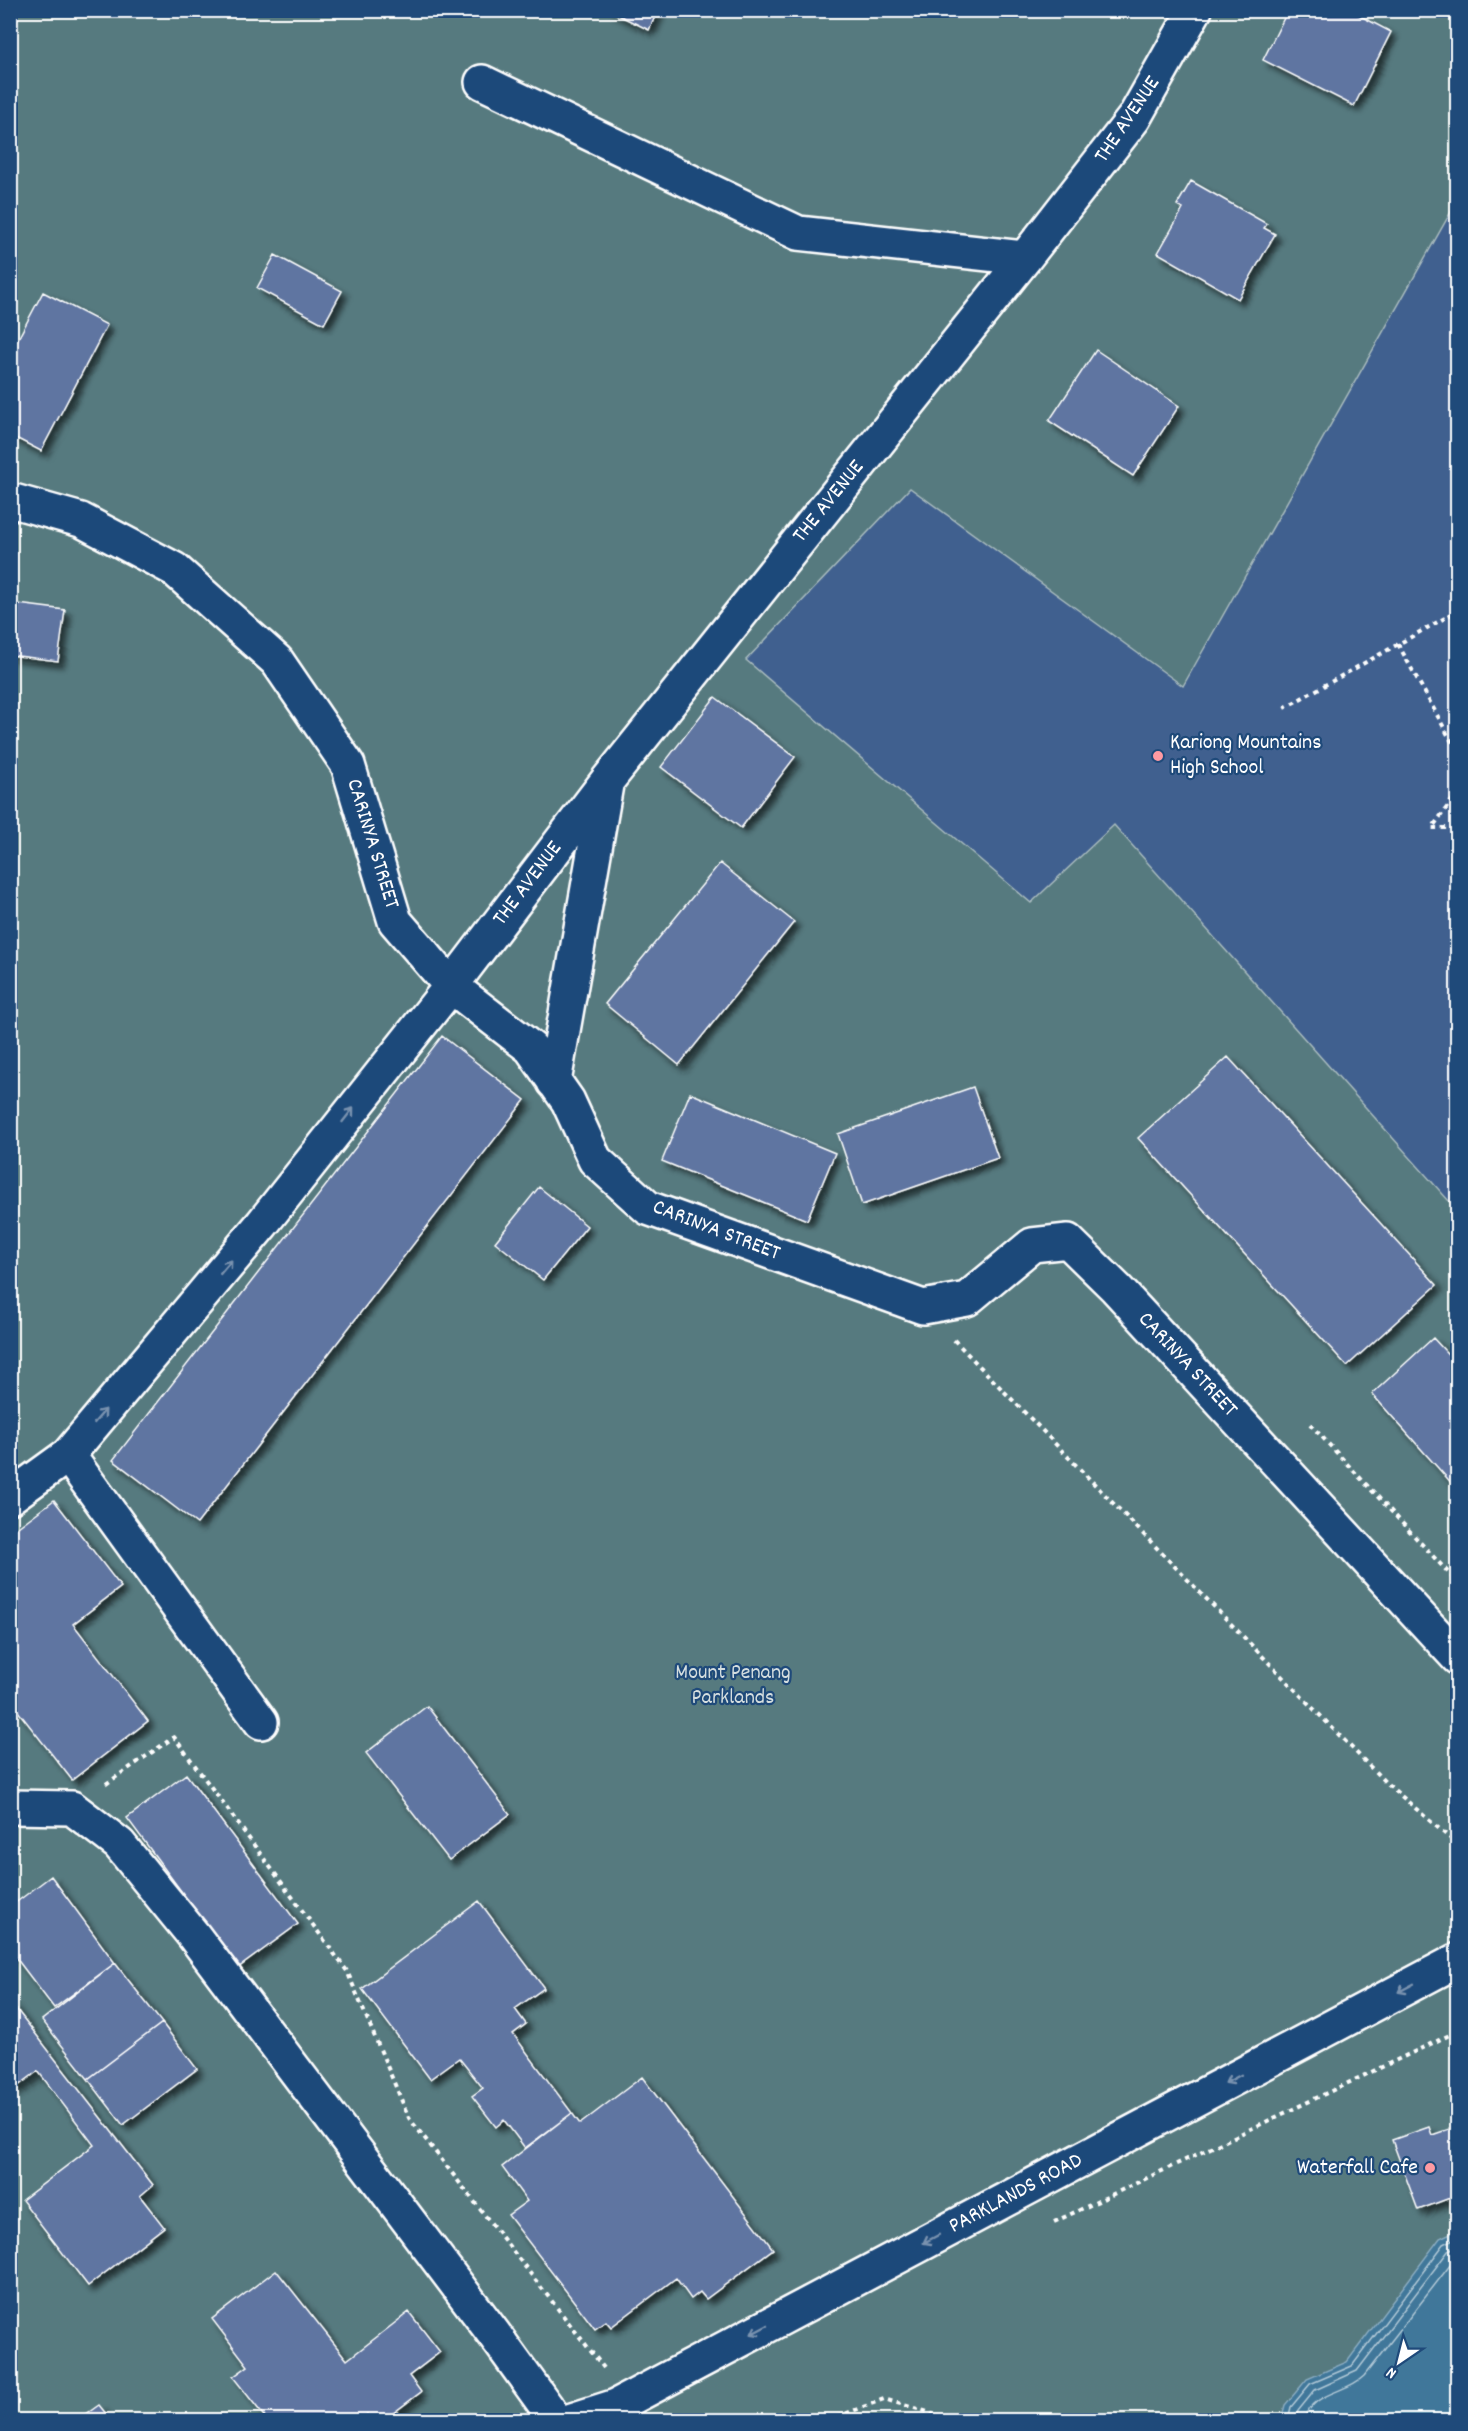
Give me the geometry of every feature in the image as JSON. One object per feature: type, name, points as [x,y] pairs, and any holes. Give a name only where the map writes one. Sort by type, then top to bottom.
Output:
[{"type":"street","name":"THE AVENUE","points":[[10,1497],[68,1455],[262,1224],[451,986],[607,781],[1134,118],[1195,10]]},
{"type":"street","points":[[482,82],[798,233],[1025,258]]},
{"type":"street","name":"CARINYA STREET","points":[[10,500],[81,519],[174,569],[277,661],[348,765],[395,921],[451,986],[531,1048],[568,1101],[595,1160],[648,1208],[922,1307],[967,1299],[1032,1245],[1068,1241],[1116,1288],[1458,1658]]},
{"type":"street","points":[[554,1082],[607,781]]},
{"type":"street","points":[[68,1455],[261,1722]]},
{"type":"street","points":[[10,1807],[72,1808],[120,1844],[194,1936],[494,2334],[556,2421]]},
{"type":"street","name":"PARKLANDS ROAD","points":[[572,2421],[628,2400],[1458,1960]]},
{"type":"path","points":[[1284,708],[1452,614],[1458,604]]},
{"type":"path","points":[[1398,644],[1458,753]]},
{"type":"path","points":[[1458,792],[1432,828],[1458,828]]},
{"type":"path","points":[[922,1307],[1385,1782],[1458,1845]]},
{"type":"path","points":[[1310,1424],[1458,1583]]},
{"type":"path","points":[[72,1808],[174,1737],[347,1971],[409,2118],[628,2400]]},
{"type":"path","points":[[829,2421],[884,2399],[932,2413],[938,2421]]},
{"type":"shaded area","name":"Kariong Mountains High School","points":[[1457,201],[1457,1210],[1114,825],[1031,904],[745,660],[910,488],[1183,686]]},
{"type":"green space","name":"Mount Penang Parklands","points":[[11,11],[1457,11],[1457,201],[1183,686],[910,488],[746,660],[1031,903],[1114,825],[1457,1210],[1457,2420],[11,2420]]},
{"type":"water","points":[[1457,2230],[1457,2420],[1281,2420],[1285,2405],[1307,2379],[1347,2362],[1440,2238]]},
{"type":"building","points":[[608,10],[658,10],[649,30]]},
{"type":"building","points":[[1288,10],[1349,10],[1391,32],[1354,106],[1263,60]]},
{"type":"building","points":[[1191,181],[1267,224],[1264,228],[1275,234],[1238,299],[1158,253],[1183,209],[1177,205]]},
{"type":"building","points":[[275,255],[342,291],[324,324],[257,288]]},
{"type":"building","points":[[43,292],[107,325],[41,451],[10,435],[10,354]]},
{"type":"building","points":[[1096,350],[1179,406],[1133,476],[1049,421]]},
{"type":"building","points":[[10,603],[65,610],[58,661],[10,655]]},
{"type":"building","points":[[715,697],[795,757],[741,828],[661,767]]},
{"type":"building","points":[[720,863],[794,922],[679,1065],[605,1004]]},
{"type":"building","points":[[442,1036],[525,1100],[197,1524],[113,1460]]},
{"type":"building","points":[[1228,1057],[1437,1285],[1347,1366],[1138,1138]]},
{"type":"building","points":[[973,1087],[998,1158],[862,1205],[838,1134]]},
{"type":"building","points":[[690,1093],[835,1153],[807,1220],[662,1161]]},
{"type":"building","points":[[539,1187],[587,1226],[543,1280],[495,1242]]},
{"type":"building","points":[[1433,1338],[1458,1365],[1458,1484],[1455,1487],[1372,1394]]},
{"type":"building","points":[[54,1500],[121,1587],[73,1624],[148,1721],[72,1780],[10,1701],[10,1533]]},
{"type":"building","points":[[427,1706],[510,1814],[449,1860],[366,1753]]},
{"type":"building","points":[[186,1774],[298,1924],[238,1968],[127,1818]]},
{"type":"building","points":[[51,1876],[115,1963],[54,2008],[10,1950],[10,1907]]},
{"type":"building","points":[[479,1901],[544,1988],[515,2009],[526,2024],[513,2034],[572,2113],[525,2148],[504,2120],[496,2127],[472,2096],[483,2088],[459,2058],[430,2079],[362,1989]]},
{"type":"building","points":[[115,1963],[162,2023],[88,2079],[42,2020]]},
{"type":"building","points":[[10,2001],[153,2185],[140,2196],[164,2227],[88,2286],[22,2200],[94,2145],[38,2071],[10,2092]]},
{"type":"building","points":[[162,2023],[197,2069],[123,2125],[88,2079]]},
{"type":"building","points":[[642,2077],[773,2249],[706,2299],[700,2292],[691,2299],[676,2278],[611,2327],[606,2321],[595,2329],[508,2215],[527,2201],[502,2167],[572,2113],[580,2124]]},
{"type":"building","name":"Waterfall Cafe","points":[[1458,2126],[1458,2195],[1418,2210],[1392,2140],[1429,2127],[1432,2135]]},
{"type":"building","points":[[276,2270],[347,2360],[409,2312],[440,2352],[409,2376],[421,2392],[384,2420],[371,2420],[367,2414],[359,2420],[267,2420],[233,2377],[248,2366],[212,2319]]},
{"type":"building","points":[[99,2405],[111,2420],[78,2420]]},
{"type":"place","name":"Kariong Mountains High School","points":[[1158,756]]},
{"type":"place","name":"Waterfall Cafe","points":[[1430,2168]]}]
